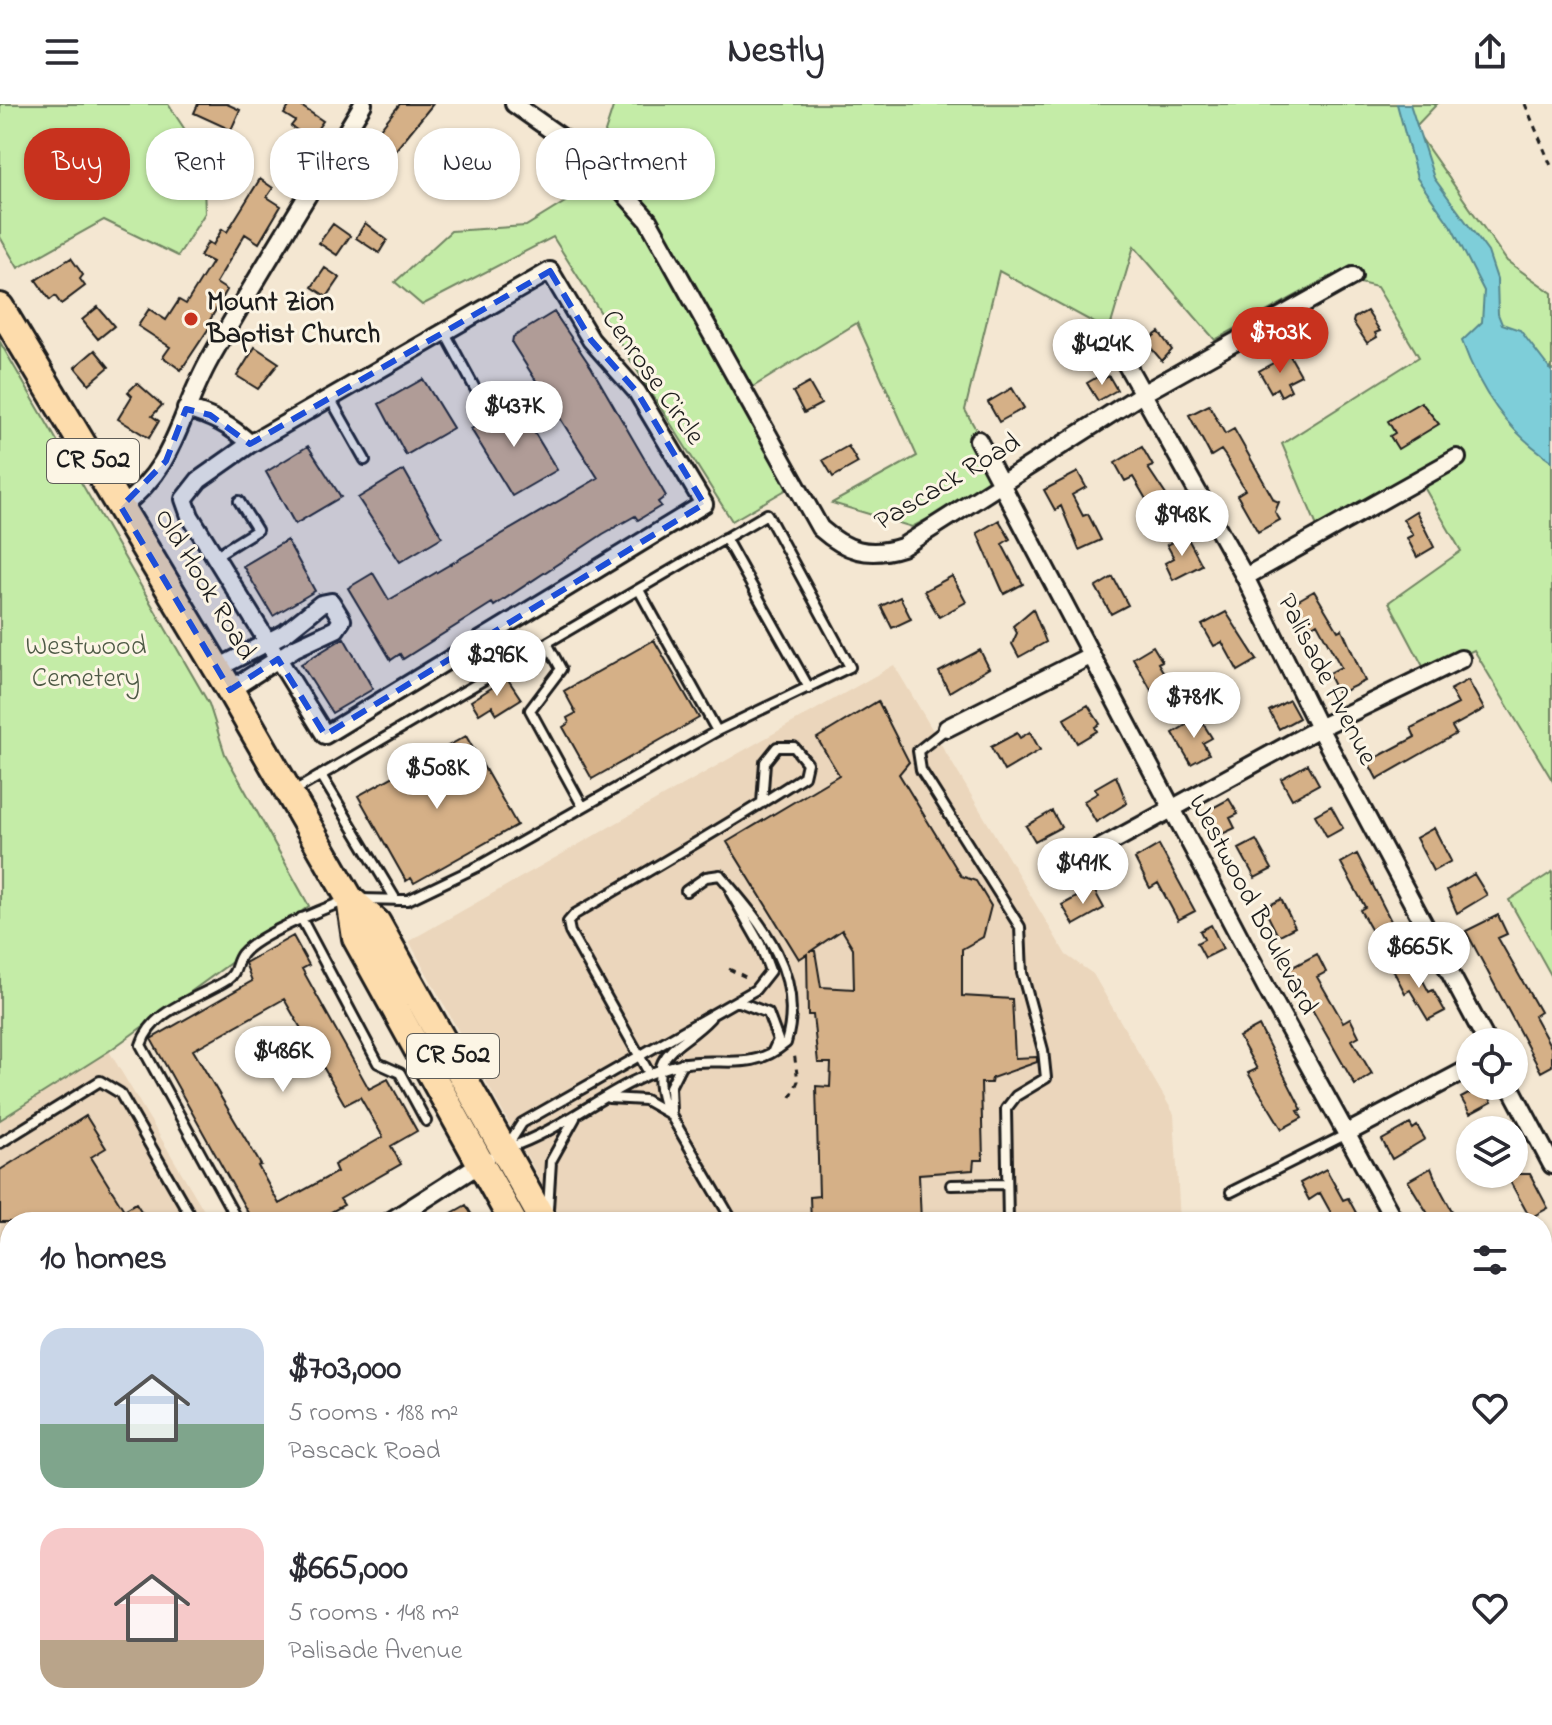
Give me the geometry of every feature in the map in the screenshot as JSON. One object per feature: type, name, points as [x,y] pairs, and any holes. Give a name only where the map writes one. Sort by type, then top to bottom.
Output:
[{"type":"main road","name":"Old Hook Road","points":[[0,307],[223,679],[350,899],[377,923],[541,1212]]},
{"type":"main road","name":"Old Hook Road","points":[[350,899],[356,938],[507,1212]]},
{"type":"street","points":[[121,507],[142,491],[166,461],[209,362],[363,104]]},
{"type":"street","name":"Pascack Road","points":[[514,104],[595,161],[648,220],[820,528],[838,544],[858,552],[880,554],[902,547],[1142,394],[1353,276]]},
{"type":"street","name":"Cenrose Circle","points":[[550,271],[591,340],[637,392],[704,504],[325,735],[215,556],[184,499],[199,480],[250,444],[445,333],[550,271]]},
{"type":"street","name":"Palisade Avenue","points":[[1115,344],[1245,577],[1319,728],[1480,1028]]},
{"type":"street","points":[[186,409],[210,415],[236,430],[250,444]]},
{"type":"street","name":"Westwood Boulevard","points":[[978,440],[1090,656],[1390,1212]]},
{"type":"street","points":[[1245,577],[1457,458]]},
{"type":"street","points":[[331,602],[342,620],[336,629],[278,659],[223,679],[321,604],[331,602]]},
{"type":"street","points":[[947,728],[1090,656]]},
{"type":"street","points":[[1062,869],[1319,728],[1461,659]]},
{"type":"street","points":[[1347,1133],[1456,1075]]},
{"type":"street","points":[[1517,1100],[1552,1165]]},
{"type":"street","points":[[404,1212],[505,1149]]},
{"type":"lane","points":[[445,333],[478,394]]},
{"type":"lane","points":[[330,398],[365,460]]},
{"type":"lane","points":[[215,556],[257,530],[239,501]]},
{"type":"lane","points":[[233,1212],[141,1045],[153,1021],[226,980],[235,973],[243,953],[301,918],[350,899],[408,900],[479,866],[717,731],[850,667],[767,514],[289,794]]},
{"type":"lane","points":[[725,538],[809,688]]},
{"type":"lane","points":[[639,590],[717,731]]},
{"type":"lane","points":[[547,643],[561,669],[530,710],[583,807]]},
{"type":"lane","points":[[947,728],[918,751],[921,770],[1020,927],[1022,973],[1043,1050],[1046,1078],[1016,1096],[1006,1109],[1007,1212]]},
{"type":"lane","points":[[727,1212],[663,1102],[653,1072],[638,1055],[570,932],[568,922],[575,914],[762,803],[804,776],[807,763],[794,747],[777,747],[765,762],[762,803]]},
{"type":"lane","points":[[321,775],[396,900]]},
{"type":"lane","points":[[505,1149],[522,1123],[755,990],[770,971],[760,944],[720,875]]},
{"type":"lane","points":[[505,1149],[534,1139],[653,1072],[682,1063],[756,1062],[772,1055],[786,1043],[792,1024],[792,988],[767,930],[720,875]]},
{"type":"lane","points":[[686,891],[706,877],[720,875]]},
{"type":"lane","points":[[301,918],[378,1063],[400,1073],[426,1121]]},
{"type":"lane","points":[[737,1001],[768,1013],[778,1040],[772,1055]]},
{"type":"lane","points":[[653,1072],[664,1055],[700,1029],[716,1012]]},
{"type":"lane","points":[[672,1115],[670,1087],[682,1063]]},
{"type":"lane","points":[[0,1143],[100,1081],[120,1093],[188,1212]]},
{"type":"lane","points":[[606,1099],[645,1100],[672,1115]]},
{"type":"lane","points":[[547,1212],[551,1161],[577,1115]]},
{"type":"lane","points":[[1231,1192],[1347,1133]]},
{"type":"lane","points":[[951,1185],[1005,1184]]},
{"type":"path","points":[[1525,104],[1552,168]]},
{"type":"path","points":[[786,1043],[796,1055],[798,1081],[791,1097]]},
{"type":"highlighted area","points":[[550,271],[591,340],[637,392],[704,504],[325,735],[278,659],[230,690],[121,507],[166,461],[186,409],[210,415],[250,444]]},
{"type":"shaded area","points":[[894,665],[1066,955],[1093,974],[1174,1114],[1179,1212],[558,1212],[409,941]]},
{"type":"shaded area","points":[[109,1051],[205,1212],[0,1212],[0,1120]]},
{"type":"green space","points":[[0,104],[168,104],[184,128],[146,128],[146,200],[205,200],[205,213],[178,256],[104,220],[18,268],[0,237]]},
{"type":"green space","points":[[614,104],[1437,104],[1414,128],[1507,261],[1552,293],[1552,780],[1474,650],[1426,672],[1389,602],[1461,551],[1417,475],[1319,531],[1282,444],[1419,357],[1377,287],[1331,276],[1215,340],[1134,246],[1109,331],[999,271],[965,410],[1004,479],[912,527],[832,503],[917,456],[857,323],[738,396],[789,488],[732,521],[553,237],[422,305],[395,282],[451,231],[526,226],[568,200],[715,200],[715,128],[606,128]]},
{"type":"green space","name":"Westwood Cemetery","points":[[0,342],[209,704],[225,754],[309,906],[109,1051],[0,1120]]},
{"type":"green space","points":[[1552,872],[1552,977],[1509,900]]},
{"type":"water","points":[[1397,104],[1410,104],[1434,178],[1488,252],[1497,279],[1498,314],[1502,324],[1520,330],[1552,372],[1552,461],[1508,423],[1477,377],[1469,359],[1462,341],[1482,322],[1484,291],[1452,228],[1417,178]]},
{"type":"building","points":[[198,104],[227,104],[240,110],[232,128],[194,113]]},
{"type":"building","points":[[291,104],[298,104],[323,121],[318,128],[294,128],[291,126],[295,121],[284,114]]},
{"type":"building","points":[[400,104],[433,104],[398,147],[398,128],[381,128]]},
{"type":"building","points":[[260,179],[270,186],[267,197],[281,206],[259,243],[245,234],[216,283],[227,290],[210,320],[213,322],[181,370],[163,357],[170,347],[138,326],[149,309],[166,320],[179,300],[186,304],[212,262],[200,256],[208,242],[213,245],[222,229],[227,232],[247,200],[254,200],[254,189]]},
{"type":"building","points":[[365,223],[387,240],[379,253],[356,238]]},
{"type":"building","points":[[333,224],[350,236],[337,255],[319,243]]},
{"type":"building","points":[[71,258],[83,275],[80,279],[85,286],[61,304],[55,296],[50,300],[36,280]]},
{"type":"building","points":[[325,268],[340,278],[327,297],[312,287]]},
{"type":"building","points":[[98,307],[114,326],[98,339],[82,320]]},
{"type":"building","points":[[1367,311],[1380,331],[1367,343],[1353,322],[1354,318]]},
{"type":"building","points":[[554,312],[591,367],[666,496],[658,502],[661,506],[638,520],[635,516],[603,534],[494,606],[492,603],[403,659],[400,654],[391,660],[348,588],[373,573],[389,600],[598,478],[512,343],[513,337]]},
{"type":"building","points":[[1159,332],[1172,350],[1162,361],[1146,342]]},
{"type":"building","points":[[255,347],[279,363],[258,389],[237,376]]},
{"type":"building","points":[[95,350],[109,367],[89,384],[75,367]]},
{"type":"building","points":[[1289,354],[1301,375],[1287,382],[1291,390],[1281,396],[1277,388],[1271,392],[1259,371]]},
{"type":"building","points":[[1099,376],[1102,380],[1109,376],[1117,390],[1098,401],[1087,383]]},
{"type":"building","points":[[423,379],[453,428],[406,455],[379,404]]},
{"type":"building","points":[[137,383],[162,405],[152,416],[159,421],[149,438],[118,419],[132,396],[128,392]]},
{"type":"building","points":[[809,383],[821,404],[804,413],[793,392]]},
{"type":"building","points":[[1012,388],[1024,408],[999,422],[988,402]]},
{"type":"building","points":[[516,402],[557,470],[512,496],[471,429]]},
{"type":"building","points":[[1421,402],[1439,424],[1398,449],[1390,436],[1395,433],[1388,421]]},
{"type":"building","points":[[1209,405],[1225,434],[1234,429],[1274,500],[1279,502],[1275,512],[1280,520],[1258,532],[1237,495],[1245,490],[1226,457],[1221,450],[1211,456],[1189,415]]},
{"type":"building","points":[[308,446],[341,497],[295,524],[266,472]]},
{"type":"building","points":[[848,446],[858,463],[833,477],[823,460]]},
{"type":"building","points":[[1142,447],[1153,466],[1148,468],[1178,513],[1160,523],[1133,477],[1125,481],[1115,463]]},
{"type":"building","points":[[404,470],[442,537],[400,562],[358,498]]},
{"type":"building","points":[[1078,472],[1086,487],[1072,495],[1083,516],[1088,514],[1101,540],[1079,550],[1061,506],[1055,510],[1044,490]]},
{"type":"building","points":[[1416,511],[1434,547],[1417,557],[1407,538],[1413,535],[1403,519]]},
{"type":"building","points":[[999,520],[1010,539],[1002,544],[1023,584],[1004,594],[977,533]]},
{"type":"building","points":[[1186,535],[1202,565],[1173,580],[1165,563],[1174,558],[1167,545]]},
{"type":"building","points":[[287,540],[315,591],[273,616],[243,566]]},
{"type":"building","points":[[952,576],[966,602],[939,617],[924,591]]},
{"type":"building","points":[[1113,577],[1128,605],[1111,614],[1096,587]]},
{"type":"building","points":[[1314,591],[1338,631],[1342,629],[1365,681],[1338,694],[1328,674],[1341,667],[1317,623],[1310,627],[1295,602]]},
{"type":"building","points":[[900,597],[911,619],[892,628],[881,606]]},
{"type":"building","points":[[1033,609],[1046,642],[1019,657],[1012,644],[1017,633],[1013,626]]},
{"type":"building","points":[[1226,612],[1257,660],[1238,671],[1222,642],[1214,646],[1202,625]]},
{"type":"building","points":[[344,638],[373,689],[332,713],[301,664]]},
{"type":"building","points":[[654,640],[699,718],[592,779],[563,727],[569,723],[567,718],[576,713],[564,691]]},
{"type":"building","points":[[1153,646],[1162,661],[1158,663],[1176,694],[1159,704],[1133,658]]},
{"type":"building","points":[[980,650],[989,668],[949,692],[939,672]]},
{"type":"building","points":[[507,678],[521,699],[497,714],[492,706],[479,714],[471,701]]},
{"type":"building","points":[[1468,680],[1484,709],[1452,727],[1456,734],[1377,779],[1368,762],[1415,737],[1411,728],[1458,704],[1450,690]]},
{"type":"building","points":[[1289,700],[1299,718],[1279,729],[1269,711]]},
{"type":"building","points":[[878,701],[909,762],[899,774],[961,876],[976,881],[991,906],[983,937],[962,949],[962,996],[1012,999],[1015,1058],[1037,1057],[1037,1062],[992,1078],[991,1083],[981,1083],[983,1160],[974,1160],[973,1170],[919,1174],[921,1212],[811,1212],[810,1197],[819,1196],[816,1086],[830,1087],[831,1063],[818,1063],[813,1015],[808,1015],[807,954],[799,959],[727,842],[839,775],[817,738]],"holes":[[[842,930],[853,948],[854,989],[821,987],[815,951],[811,951]]]},
{"type":"building","points":[[1088,705],[1100,724],[1095,727],[1097,731],[1077,743],[1064,719]]},
{"type":"building","points":[[1199,717],[1212,738],[1203,743],[1209,754],[1191,764],[1173,733]]},
{"type":"building","points":[[1030,732],[1040,750],[1004,771],[991,747],[1017,733],[1020,738]]},
{"type":"building","points":[[466,736],[517,825],[414,883],[411,878],[406,881],[358,796]]},
{"type":"building","points":[[1308,764],[1319,784],[1292,799],[1281,779]]},
{"type":"building","points":[[1116,776],[1127,803],[1096,822],[1084,801],[1098,793],[1095,788]]},
{"type":"building","points":[[1229,799],[1238,814],[1230,818],[1235,828],[1220,835],[1207,811]]},
{"type":"building","points":[[1331,806],[1343,828],[1327,837],[1315,815]]},
{"type":"building","points":[[1052,811],[1061,827],[1035,841],[1026,826]]},
{"type":"building","points":[[1434,828],[1451,861],[1433,871],[1416,838]]},
{"type":"building","points":[[1256,840],[1272,869],[1255,878],[1239,849]]},
{"type":"building","points":[[1159,845],[1195,911],[1178,920],[1158,883],[1150,888],[1135,859]]},
{"type":"building","points":[[1357,854],[1392,923],[1373,933],[1360,910],[1365,907],[1341,863]]},
{"type":"building","points":[[1474,874],[1487,895],[1457,913],[1447,890]]},
{"type":"building","points":[[1093,888],[1104,908],[1074,925],[1062,905]]},
{"type":"building","points":[[1281,899],[1295,927],[1278,936],[1264,908]]},
{"type":"building","points":[[1498,915],[1507,934],[1498,938],[1540,1012],[1534,1016],[1552,1049],[1552,1066],[1541,1072],[1528,1048],[1528,1028],[1518,1028],[1466,931]]},
{"type":"building","points":[[1211,925],[1223,949],[1205,958],[1197,943],[1204,939],[1200,931]]},
{"type":"building","points":[[293,936],[309,965],[302,969],[369,1089],[388,1079],[417,1131],[391,1146],[401,1164],[340,1199],[344,1205],[331,1212],[247,1212],[151,1039],[252,981],[245,963]],"holes":[[[284,999],[345,1105],[360,1097],[383,1137],[334,1165],[337,1172],[279,1204],[258,1166],[261,1165],[193,1050]]]},
{"type":"building","points":[[1317,954],[1326,972],[1317,977],[1343,1022],[1350,1018],[1359,1036],[1352,1040],[1372,1074],[1355,1085],[1289,969]]},
{"type":"building","points":[[1412,960],[1429,992],[1433,990],[1445,1011],[1428,1020],[1410,990],[1405,993],[1393,970]]},
{"type":"building","points":[[1259,1026],[1302,1110],[1298,1111],[1302,1118],[1282,1129],[1248,1073],[1257,1069],[1239,1037]]},
{"type":"building","points":[[1462,1100],[1491,1100],[1492,1102],[1470,1114]]},
{"type":"building","points":[[86,1116],[106,1148],[91,1157],[124,1210],[136,1203],[142,1212],[0,1212],[0,1170]]},
{"type":"building","points":[[1410,1124],[1413,1129],[1417,1126],[1425,1139],[1392,1159],[1382,1140]]},
{"type":"building","points":[[1431,1168],[1453,1212],[1427,1212],[1408,1181]]},
{"type":"building","points":[[1326,1169],[1343,1200],[1348,1198],[1356,1212],[1330,1212],[1320,1193],[1309,1200],[1300,1183]]},
{"type":"building","points":[[1528,1174],[1548,1208],[1541,1212],[1527,1212],[1514,1188],[1528,1188]]},
{"type":"building","points":[[466,1205],[470,1212],[454,1212]]},
{"type":"place","name":"Mount Zion Baptist Church","points":[[191,319]]}]
